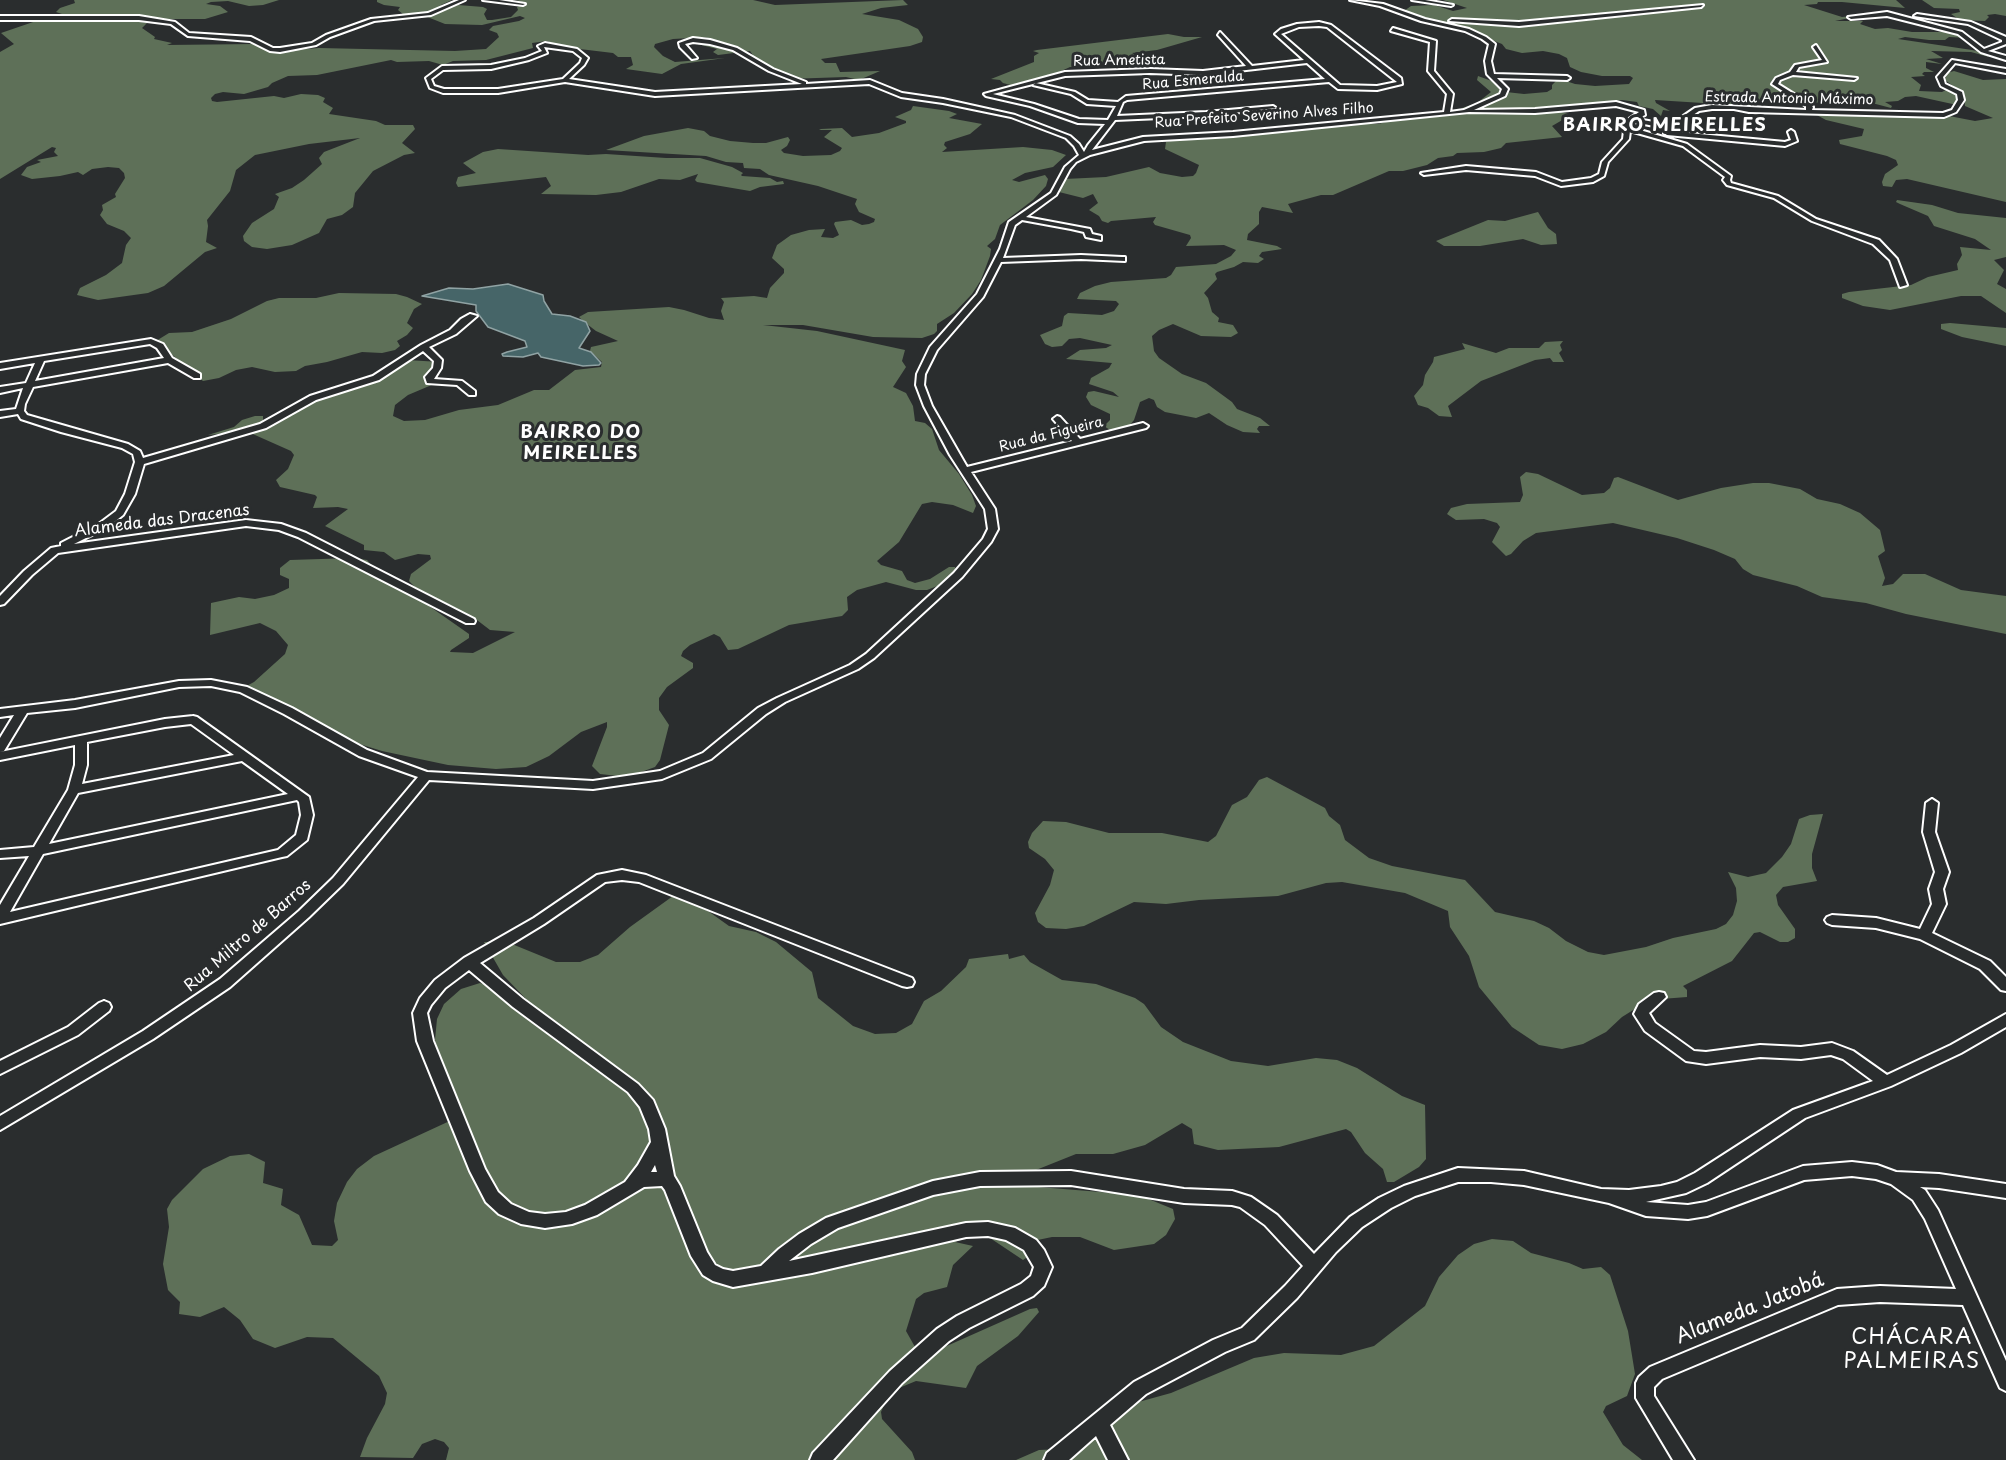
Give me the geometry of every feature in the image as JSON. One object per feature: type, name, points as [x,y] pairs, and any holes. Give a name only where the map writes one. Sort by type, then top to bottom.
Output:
[{"type":"street","points":[[0,18],[139,18],[173,23],[188,34],[251,39],[276,51],[314,44],[328,36],[376,19],[429,14],[463,0]]},
{"type":"street","points":[[485,0],[523,4]]},
{"type":"street","name":"Rua Prefeito Severino Alves Filho","points":[[1085,155],[1161,137],[1233,134],[1465,112],[1503,95],[1504,89],[1491,76],[1488,66],[1492,49],[1490,42],[1473,33],[1381,5],[1344,0]]},
{"type":"street","points":[[1414,0],[1450,5]]},
{"type":"street","points":[[1429,21],[1519,24],[1701,6]]},
{"type":"street","points":[[1851,17],[1887,14],[1964,35],[1969,42],[1983,51],[2006,60]]},
{"type":"street","points":[[1910,14],[1969,23],[2005,39],[2004,43],[1983,51]]},
{"type":"street","points":[[1310,24],[1327,26],[1401,82],[1397,85],[1382,87],[1342,87],[1330,80],[1309,61],[1280,36],[1279,32],[1310,24]]},
{"type":"street","points":[[1393,30],[1432,41],[1431,71],[1450,95],[1447,114]]},
{"type":"street","points":[[1918,30],[1964,35]]},
{"type":"street","points":[[1220,34],[1251,68]]},
{"type":"street","points":[[694,58],[682,44],[693,40],[710,42],[735,49],[771,70],[811,85]]},
{"type":"street","points":[[565,80],[582,64],[585,58],[574,51],[545,45],[541,46],[545,51],[543,54],[527,59],[491,67],[442,68],[428,79],[429,84],[437,90],[454,92],[507,90],[565,80],[655,94],[870,82],[901,95],[1003,113],[1068,137],[1085,155]]},
{"type":"street","points":[[1792,73],[1797,66],[1825,61],[1816,47]]},
{"type":"street","points":[[1954,61],[1965,58],[2006,60]]},
{"type":"street","name":"Rua Ametista","points":[[1111,120],[1072,120],[1037,106],[987,94],[1032,85],[1066,74],[1150,71],[1203,73],[1309,61]]},
{"type":"street","points":[[1954,61],[2006,71]]},
{"type":"street","name":"Estrada Antonio Máximo","points":[[1631,120],[1647,123],[1674,123],[1685,120],[1697,109],[1712,107],[1937,115],[1950,113],[1958,108],[1961,95],[1943,84],[1940,77],[1954,61]]},
{"type":"street","points":[[1808,111],[1810,106],[1775,84],[1778,79],[1792,73],[1854,78]]},
{"type":"street","points":[[1491,76],[1567,78]]},
{"type":"street","name":"Rua Esmeralda","points":[[1032,85],[1067,91],[1087,102],[1120,104],[1124,99],[1129,98],[1330,80]]},
{"type":"street","points":[[0,714],[178,684],[226,684],[266,699],[363,753],[426,776],[592,785],[662,775],[707,756],[762,711],[854,667],[870,656],[958,575],[993,529],[990,509],[928,406],[920,385],[921,375],[933,349],[980,296],[999,260],[1012,224],[1054,194],[1067,168],[1085,155],[1120,104]]},
{"type":"street","points":[[1465,112],[1542,111],[1616,104],[1642,111],[1643,114],[1625,124],[1629,129],[1686,145],[1728,177],[1726,180],[1730,184],[1776,197],[1835,229],[1876,242],[1893,259],[1903,285]]},
{"type":"street","points":[[1111,120],[1273,108]]},
{"type":"street","points":[[1629,129],[1785,144],[1794,141],[1791,132]]},
{"type":"street","points":[[1424,173],[1466,168],[1536,174],[1561,184],[1588,181],[1602,175],[1605,162],[1626,139],[1629,129]]},
{"type":"street","points":[[1020,218],[1072,227],[1087,231],[1089,235],[1098,238]]},
{"type":"street","points":[[999,260],[1081,257],[1122,259]]},
{"type":"street","points":[[140,462],[271,422],[313,398],[376,378],[424,347],[453,332],[473,316]]},
{"type":"street","points":[[0,366],[151,341],[160,346],[169,360],[197,376]]},
{"type":"street","points":[[424,347],[438,360],[437,368],[429,377],[430,381],[459,383],[472,393]]},
{"type":"street","points":[[20,411],[40,360]]},
{"type":"street","points":[[0,390],[169,360]]},
{"type":"street","points":[[20,411],[24,417],[35,422],[132,449],[137,453],[140,462],[130,494],[120,513],[104,525],[55,550]]},
{"type":"street","points":[[0,414],[20,411]]},
{"type":"street","points":[[1057,419],[1078,442]]},
{"type":"street","name":"Rua da Figueira","points":[[966,470],[1143,426]]},
{"type":"street","name":"Alameda das Dracenas","points":[[0,602],[39,562],[55,550],[246,523],[271,525],[302,535],[470,621]]},
{"type":"street","points":[[0,748],[22,712]]},
{"type":"street","points":[[0,756],[165,723],[193,720],[305,800],[307,815],[302,837],[282,853],[0,918]]},
{"type":"street","points":[[0,918],[74,790],[81,765],[81,740]]},
{"type":"street","points":[[74,790],[244,757]]},
{"type":"street","name":"Rua Miltro de Barros","points":[[0,1124],[148,1035],[225,983],[338,881],[426,776]]},
{"type":"street","points":[[0,854],[37,851],[298,796]]},
{"type":"street","points":[[1924,935],[1939,904],[1936,889],[1942,872],[1929,832],[1932,803]]},
{"type":"street","points":[[666,1179],[650,1179],[629,1187],[591,1210],[566,1219],[544,1221],[527,1219],[505,1209],[492,1197],[478,1171],[425,1041],[420,1013],[425,1002],[440,984],[470,962],[539,921],[602,878],[622,874],[641,878],[907,982]]},
{"type":"street","points":[[1832,920],[1876,923],[1924,935],[1985,965],[2006,986]]},
{"type":"street","points":[[470,962],[518,1003],[633,1088],[647,1104],[660,1142],[666,1179],[672,1186],[691,1237],[709,1270],[719,1276],[733,1280],[764,1275],[966,1230],[988,1229],[1009,1233],[1020,1238],[1038,1256],[1043,1267],[1038,1281],[1026,1290],[963,1322],[936,1341],[896,1377],[820,1460]]},
{"type":"street","points":[[1659,997],[1644,1008],[1641,1014],[1650,1027],[1691,1057],[1706,1058],[1748,1052],[1801,1053],[1832,1049],[1848,1055],[1886,1082]]},
{"type":"street","points":[[0,1068],[74,1031],[104,1007]]},
{"type":"street","points":[[1601,1196],[1629,1197],[1680,1188],[1701,1178],[1762,1136],[1799,1114],[1886,1082],[1956,1049],[2006,1020]]},
{"type":"street","points":[[629,1187],[644,1170],[660,1142]]},
{"type":"street","points":[[1054,1460],[1100,1424],[1140,1388],[1219,1346],[1248,1335],[1356,1222],[1385,1203],[1410,1191],[1450,1178],[1491,1175],[1524,1179],[1601,1196],[1646,1209],[1688,1212],[1707,1209],[1803,1173],[1852,1169],[1877,1172],[1896,1179],[1919,1195],[1932,1215],[2006,1382]]},
{"type":"street","points":[[764,1275],[784,1254],[805,1239],[832,1223],[872,1208],[933,1188],[980,1179],[1042,1177],[1071,1178],[1184,1196],[1232,1198],[1245,1202],[1271,1220],[1314,1266]]},
{"type":"street","points":[[1896,1179],[1939,1181],[2006,1191]]},
{"type":"street","name":"Alameda Jatobá","points":[[1684,1460],[1645,1398],[1645,1383],[1656,1373],[1837,1297],[1880,1294],[1967,1297]]},
{"type":"street","points":[[1100,1424],[1118,1460]]},
{"type":"green space","points":[[74,0],[279,0],[249,6],[228,1],[211,2],[206,4],[220,6],[228,12],[205,19],[68,16],[56,12],[60,8],[75,3]]},
{"type":"green space","points":[[377,0],[452,0],[441,5],[440,8],[458,5],[483,7],[487,9],[484,14],[487,20],[492,20],[511,17],[518,10],[517,7],[526,4],[517,0],[753,0],[775,5],[903,0],[908,5],[881,8],[862,14],[899,20],[918,29],[923,37],[922,42],[910,46],[821,59],[825,63],[836,63],[840,72],[880,71],[859,80],[846,77],[787,79],[787,74],[759,64],[750,51],[718,55],[713,52],[717,49],[690,42],[708,37],[673,39],[655,44],[654,47],[663,56],[675,62],[725,58],[681,64],[662,74],[626,69],[633,65],[631,57],[618,57],[613,53],[563,47],[547,41],[532,43],[533,48],[486,60],[453,61],[443,65],[429,61],[397,62],[391,60],[317,75],[288,76],[268,87],[244,94],[223,92],[215,94],[211,98],[212,101],[217,102],[274,96],[284,98],[301,94],[318,95],[325,98],[323,102],[333,108],[329,114],[376,121],[385,125],[413,125],[415,129],[402,143],[415,153],[404,155],[373,171],[355,193],[353,207],[342,215],[327,219],[319,233],[292,245],[267,249],[252,247],[244,241],[243,236],[252,223],[274,209],[279,197],[275,194],[292,188],[304,180],[322,164],[319,158],[324,152],[360,138],[309,144],[255,155],[236,170],[230,191],[207,220],[206,242],[217,248],[205,252],[164,286],[148,293],[98,300],[77,295],[80,288],[106,275],[122,263],[126,245],[131,238],[124,231],[107,224],[100,215],[103,210],[102,205],[116,197],[115,194],[125,178],[124,173],[119,168],[108,167],[92,169],[83,175],[78,172],[32,179],[21,175],[27,167],[41,162],[37,160],[58,156],[54,152],[56,148],[52,147],[0,179],[0,52],[14,44],[1,33],[39,20],[119,18],[147,23],[142,28],[155,37],[154,39],[172,43],[167,45],[256,44],[281,51],[319,48],[455,51],[486,49],[499,37],[497,33],[489,30],[493,26],[525,18],[520,16],[482,25],[445,24],[425,16],[404,15],[398,10],[400,7],[384,5]]},
{"type":"green space","points":[[1443,0],[1896,0],[1905,8],[1842,2],[1818,2],[1804,5],[1842,17],[1864,15],[1835,21],[1863,21],[1860,24],[1875,29],[1949,32],[1965,35],[1969,38],[1949,37],[1945,40],[1929,40],[1905,37],[1898,39],[1972,50],[1982,52],[1989,57],[1971,52],[1931,51],[1943,58],[1926,59],[1942,64],[1926,62],[1926,68],[1934,72],[1924,72],[1922,74],[1925,76],[1911,77],[1921,85],[1919,91],[1942,92],[1946,90],[1956,93],[1959,98],[1957,105],[1916,96],[1885,102],[1892,106],[1891,108],[1872,103],[1819,103],[1805,100],[1797,103],[1758,101],[1756,105],[1751,106],[1655,100],[1656,103],[1670,111],[1663,110],[1661,116],[1653,109],[1639,106],[1637,102],[1622,100],[1558,111],[1571,115],[1552,126],[1562,137],[1506,143],[1501,148],[1484,152],[1457,153],[1453,156],[1438,158],[1427,165],[1403,171],[1389,171],[1333,195],[1321,195],[1288,204],[1293,213],[1262,207],[1259,212],[1259,224],[1248,234],[1247,240],[1282,249],[1262,252],[1259,256],[1264,259],[1258,263],[1243,262],[1217,272],[1215,274],[1217,279],[1204,293],[1212,312],[1219,318],[1218,322],[1233,325],[1238,333],[1231,337],[1201,336],[1173,324],[1152,336],[1154,351],[1159,358],[1182,374],[1206,383],[1232,402],[1237,409],[1260,418],[1270,426],[1259,426],[1257,429],[1260,433],[1243,432],[1209,413],[1196,418],[1165,412],[1149,398],[1140,402],[1134,420],[1124,432],[1113,432],[1104,426],[1110,420],[1110,414],[1091,405],[1086,397],[1088,392],[1094,391],[1119,397],[1113,392],[1089,384],[1091,378],[1109,368],[1112,363],[1066,359],[1080,350],[1106,348],[1112,345],[1080,338],[1069,339],[1062,346],[1052,347],[1045,344],[1040,335],[1062,326],[1064,316],[1068,313],[1102,315],[1114,311],[1119,304],[1116,301],[1077,299],[1080,293],[1095,286],[1111,282],[1166,278],[1176,267],[1216,264],[1231,256],[1236,250],[1224,245],[1186,246],[1191,238],[1190,235],[1155,225],[1153,222],[1156,217],[1108,223],[1102,221],[1099,216],[1089,210],[1098,203],[1093,194],[1083,198],[1059,192],[1059,187],[1065,179],[1106,177],[1149,167],[1160,173],[1182,177],[1193,176],[1199,165],[1165,149],[1166,142],[1174,140],[1230,137],[1340,124],[1378,124],[1397,119],[1432,117],[1472,110],[1462,108],[1477,103],[1491,92],[1477,80],[1478,76],[1500,84],[1506,92],[1524,94],[1547,92],[1552,89],[1552,85],[1558,79],[1570,78],[1569,82],[1575,84],[1595,86],[1629,84],[1633,78],[1581,72],[1570,67],[1567,58],[1559,54],[1543,51],[1522,53],[1506,49],[1502,44],[1474,33],[1404,11],[1411,6],[1434,5],[1453,11],[1467,8]]},
{"type":"green space","points":[[1922,0],[2006,0],[2006,16],[1987,15],[1989,17],[1985,21],[1960,20],[1951,14],[1960,12],[1959,9],[1934,8]]},
{"type":"green space","points":[[1168,34],[1202,37],[1157,50],[1132,53],[1137,56],[1101,66],[1070,67],[1044,79],[1014,86],[991,79],[1034,62],[1034,56],[1039,53],[1033,51]]},
{"type":"green space","points":[[1954,71],[1983,80],[2006,79],[2006,202],[1907,179],[1896,180],[1892,187],[1883,186],[1885,174],[1898,165],[1896,160],[1840,144],[1839,140],[1862,136],[1864,129],[1826,120],[1813,113],[1949,116],[1975,121],[1993,118],[1965,106],[1964,94],[1945,80],[1947,73]]},
{"type":"green space","points":[[913,106],[949,111],[957,114],[949,118],[982,124],[970,134],[945,142],[944,145],[947,148],[942,152],[1023,147],[1052,150],[1066,155],[1053,167],[1025,173],[1012,180],[1019,182],[1045,175],[1048,179],[1046,186],[1033,200],[1000,225],[995,239],[987,246],[991,249],[990,256],[981,280],[972,294],[954,313],[937,324],[937,331],[934,334],[922,338],[873,337],[803,325],[763,325],[817,331],[905,350],[902,361],[906,367],[893,387],[906,393],[913,406],[915,421],[925,423],[932,429],[939,450],[959,474],[976,506],[973,513],[953,505],[932,502],[922,504],[899,542],[877,561],[881,565],[902,571],[907,580],[915,583],[930,579],[949,567],[955,567],[956,571],[945,583],[927,590],[916,590],[886,582],[857,590],[847,597],[848,610],[842,616],[789,625],[738,649],[728,650],[720,637],[714,634],[690,645],[681,656],[693,663],[693,668],[667,687],[659,698],[659,710],[669,725],[660,760],[655,767],[633,775],[600,774],[592,766],[607,722],[581,732],[549,756],[526,767],[496,769],[448,765],[382,751],[353,742],[285,704],[243,688],[254,682],[285,654],[288,645],[276,631],[260,623],[210,635],[211,603],[239,597],[255,599],[274,595],[289,588],[289,579],[280,575],[280,568],[290,560],[353,558],[367,560],[372,566],[469,634],[469,638],[450,652],[473,653],[515,632],[490,630],[473,617],[415,587],[409,581],[411,574],[431,559],[430,555],[418,554],[395,560],[384,552],[364,550],[364,545],[325,526],[348,509],[313,508],[317,497],[315,495],[280,487],[276,480],[288,469],[294,455],[291,451],[246,431],[208,435],[234,427],[242,420],[255,416],[263,416],[263,424],[335,390],[346,392],[362,380],[407,360],[440,362],[426,377],[434,384],[408,395],[395,405],[393,416],[404,421],[425,420],[459,410],[498,405],[534,390],[549,390],[575,370],[601,367],[602,362],[590,351],[591,347],[618,341],[596,331],[579,317],[588,312],[669,307],[724,320],[721,311],[724,302],[721,298],[754,296],[767,298],[770,288],[784,273],[784,269],[772,258],[777,245],[791,235],[825,229],[821,237],[833,238],[839,235],[835,222],[851,220],[862,225],[874,222],[875,219],[859,212],[855,204],[857,199],[818,186],[769,175],[760,169],[744,168],[743,163],[726,162],[706,156],[606,150],[644,136],[688,128],[704,131],[710,136],[730,141],[766,143],[788,137],[790,140],[787,146],[781,150],[784,153],[803,156],[831,155],[842,148],[824,137],[832,130],[819,130],[842,128],[852,137],[879,133],[906,123],[895,117],[911,110]]},
{"type":"green space","points":[[498,149],[588,155],[700,158],[732,167],[743,173],[742,176],[770,178],[777,182],[783,181],[784,184],[760,187],[750,191],[697,182],[695,180],[698,174],[680,180],[659,179],[621,192],[596,195],[541,194],[551,186],[546,177],[458,187],[456,183],[458,177],[476,173],[463,163],[483,152]]},
{"type":"green space","points":[[1897,200],[1932,205],[1958,213],[2006,218],[2006,257],[1994,260],[2004,270],[1997,284],[2006,289],[2006,313],[1981,296],[1961,296],[1890,310],[1863,306],[1842,298],[1842,294],[1849,292],[1911,285],[1928,277],[1958,270],[1957,264],[1962,255],[1960,247],[1991,250],[1975,239],[1934,226],[1928,216],[1896,202]]},
{"type":"green space","points":[[1538,212],[1548,228],[1556,234],[1557,244],[1541,245],[1523,239],[1480,246],[1444,246],[1436,241],[1488,220],[1505,221]]},
{"type":"green space","points":[[339,293],[396,294],[422,304],[414,309],[407,323],[413,328],[397,341],[400,346],[395,350],[382,353],[362,352],[305,366],[296,371],[275,372],[252,367],[203,381],[156,341],[169,333],[192,332],[231,319],[267,301],[279,298],[316,298]]},
{"type":"green space","points":[[1941,324],[2006,328],[2006,346],[1962,337],[1941,329]]},
{"type":"green space","points":[[1563,341],[1560,345],[1562,350],[1559,353],[1564,362],[1553,362],[1550,358],[1535,360],[1481,381],[1448,406],[1452,417],[1439,416],[1428,408],[1418,405],[1414,396],[1423,385],[1434,357],[1465,349],[1462,343],[1496,353],[1509,348],[1539,348],[1545,342]]},
{"type":"green space","points":[[1526,472],[1538,474],[1582,495],[1604,493],[1610,488],[1614,478],[1618,477],[1678,500],[1721,488],[1753,483],[1769,483],[1800,489],[1817,499],[1840,504],[1860,513],[1880,530],[1885,551],[1878,556],[1885,578],[1882,586],[1893,584],[1903,574],[1925,574],[1961,590],[2006,596],[2006,634],[1906,614],[1866,603],[1822,597],[1797,586],[1753,575],[1743,569],[1735,559],[1714,550],[1677,538],[1613,523],[1536,533],[1506,556],[1492,542],[1500,527],[1497,523],[1484,519],[1456,520],[1447,514],[1451,508],[1467,504],[1520,502],[1523,495],[1520,477]]},
{"type":"green space","points":[[1267,777],[1325,808],[1329,816],[1340,825],[1345,840],[1369,858],[1392,866],[1465,880],[1495,912],[1534,921],[1588,952],[1604,955],[1646,947],[1673,938],[1716,929],[1726,924],[1733,915],[1737,901],[1736,888],[1728,872],[1748,877],[1766,873],[1791,844],[1799,819],[1823,814],[1812,854],[1812,868],[1817,881],[1783,887],[1776,895],[1778,905],[1795,929],[1795,938],[1788,942],[1780,942],[1760,932],[1754,933],[1732,961],[1683,986],[1687,990],[1687,997],[1661,999],[1638,1007],[1622,1017],[1606,1032],[1583,1044],[1562,1049],[1539,1045],[1512,1027],[1479,987],[1469,956],[1450,927],[1448,911],[1405,893],[1342,882],[1326,883],[1278,896],[1166,904],[1134,902],[1084,926],[1066,929],[1046,928],[1038,922],[1035,913],[1050,885],[1054,870],[1045,859],[1029,848],[1028,842],[1032,833],[1043,821],[1066,822],[1109,833],[1162,833],[1208,842],[1216,836],[1232,805],[1247,797],[1259,780]]},
{"type":"green space","points":[[673,896],[708,911],[729,926],[756,932],[776,942],[812,972],[818,998],[853,1026],[875,1034],[896,1033],[912,1024],[924,1001],[941,991],[966,967],[969,959],[1008,954],[1009,959],[1024,955],[1030,962],[1062,980],[1096,984],[1135,998],[1144,1004],[1161,1027],[1183,1042],[1231,1061],[1268,1066],[1316,1058],[1337,1060],[1357,1068],[1402,1096],[1425,1105],[1426,1159],[1419,1167],[1394,1182],[1387,1182],[1383,1169],[1365,1153],[1351,1132],[1346,1129],[1279,1147],[1218,1150],[1194,1144],[1192,1129],[1182,1123],[1145,1145],[1113,1154],[1076,1154],[1011,1180],[1013,1184],[1026,1186],[1146,1198],[1173,1209],[1175,1219],[1166,1235],[1154,1244],[1114,1250],[1080,1237],[1052,1237],[1028,1242],[1026,1258],[1023,1260],[990,1238],[969,1237],[955,1242],[973,1246],[953,1265],[947,1287],[924,1293],[916,1299],[906,1331],[915,1347],[923,1352],[931,1353],[1030,1309],[1037,1308],[1039,1312],[1018,1336],[977,1366],[966,1388],[916,1381],[899,1388],[885,1403],[881,1412],[882,1419],[912,1452],[915,1460],[446,1460],[449,1448],[444,1442],[435,1439],[422,1444],[413,1458],[360,1457],[385,1404],[387,1393],[379,1376],[333,1338],[307,1337],[275,1348],[253,1339],[240,1320],[224,1307],[200,1317],[179,1314],[180,1302],[168,1290],[163,1264],[169,1227],[167,1209],[172,1200],[203,1169],[230,1156],[249,1154],[265,1162],[263,1183],[283,1189],[281,1205],[299,1215],[312,1245],[332,1246],[338,1240],[334,1221],[337,1203],[347,1182],[357,1169],[374,1156],[454,1119],[455,1107],[435,1040],[437,1019],[444,1004],[461,989],[480,983],[496,988],[523,1002],[528,1001],[503,975],[484,942],[507,942],[556,962],[580,962],[598,955],[630,927]]},
{"type":"green space","points":[[1492,1239],[1513,1241],[1531,1253],[1583,1269],[1601,1267],[1610,1275],[1628,1331],[1635,1374],[1627,1396],[1606,1406],[1603,1412],[1623,1445],[1642,1460],[1016,1460],[1039,1450],[1062,1449],[1124,1406],[1171,1393],[1254,1358],[1284,1353],[1341,1355],[1374,1346],[1425,1306],[1439,1277],[1458,1255],[1474,1244]]},
{"type":"water","points":[[508,284],[543,295],[552,314],[570,316],[586,322],[590,331],[579,348],[591,352],[601,363],[583,366],[541,357],[538,353],[523,357],[503,356],[502,354],[507,352],[527,347],[525,341],[488,327],[476,311],[476,305],[422,296],[449,288],[473,289]]},
{"type":"district","name":"BAIRRO MEIRELLES","points":[[1665,126]]},
{"type":"district","name":"BAIRRO DO MEIRELLES","points":[[581,443]]},
{"type":"district","name":"CHÁCARA PALMEIRAS","points":[[1912,1350]]}]
